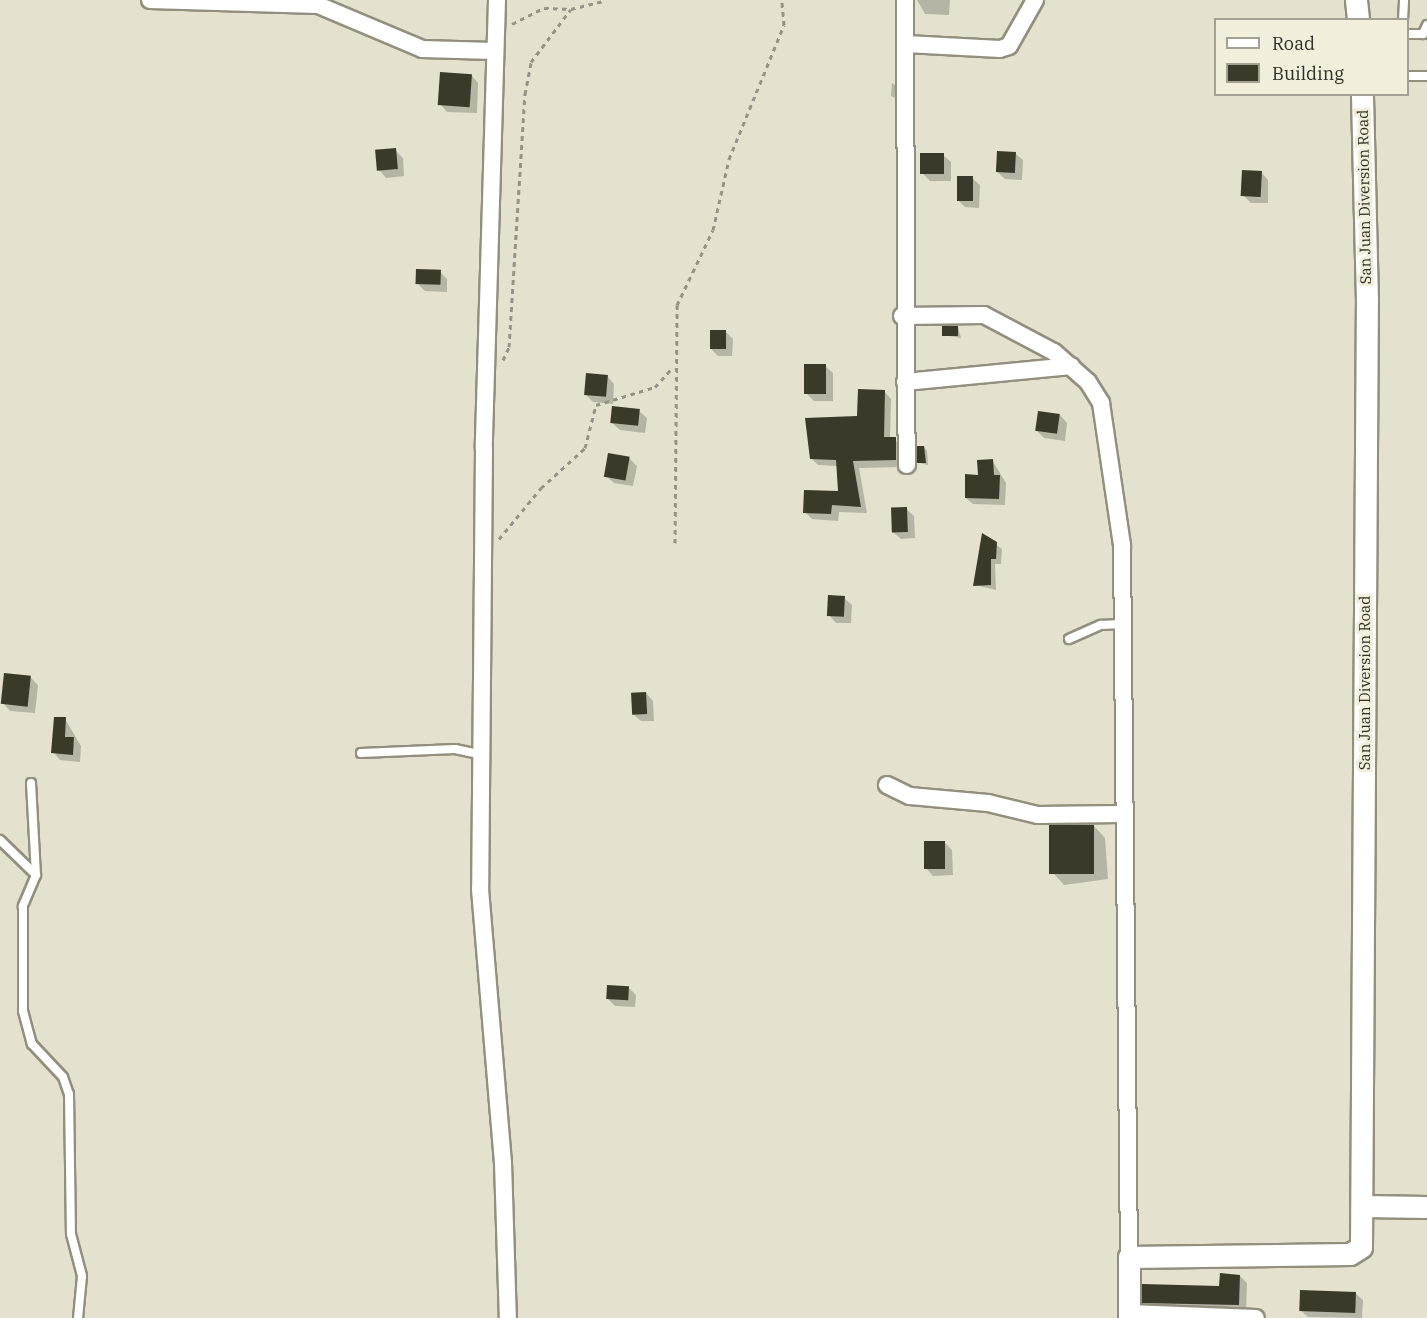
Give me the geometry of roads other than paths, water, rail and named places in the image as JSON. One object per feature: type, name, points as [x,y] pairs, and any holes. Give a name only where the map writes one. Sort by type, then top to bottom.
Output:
[{"type":"street","points":[[150,0],[318,5],[422,49],[494,51]]},
{"type":"street","points":[[497,0],[487,382],[480,890],[502,1152],[508,1318]]},
{"type":"street","points":[[905,0],[902,316],[906,465]]},
{"type":"street","points":[[906,44],[1000,49],[1009,46],[1035,0]]},
{"type":"street","points":[[1356,0],[1358,18]]},
{"type":"street","name":"San Juan Diversion Road","points":[[1129,1257],[1350,1254],[1361,1247],[1366,325],[1362,96]]},
{"type":"street","points":[[902,316],[984,315],[1071,366],[1101,403],[1122,545],[1121,814],[1129,1316],[1256,1318]]},
{"type":"street","points":[[904,382],[1071,366]]},
{"type":"street","points":[[887,785],[910,796],[988,803],[1038,815],[1121,814]]},
{"type":"street","points":[[1362,1206],[1427,1207]]},
{"type":"lane","points":[[1403,18],[1404,0]]},
{"type":"lane","points":[[1409,34],[1423,34],[1427,25]]},
{"type":"lane","points":[[1409,76],[1427,76]]},
{"type":"lane","points":[[1069,639],[1101,625],[1121,624]]},
{"type":"lane","points":[[361,753],[455,749],[483,755]]},
{"type":"lane","points":[[31,783],[36,875],[23,906],[23,1011],[32,1044],[63,1077],[69,1094],[71,1234],[82,1276],[78,1318]]},
{"type":"lane","points":[[0,840],[36,875]]}]
